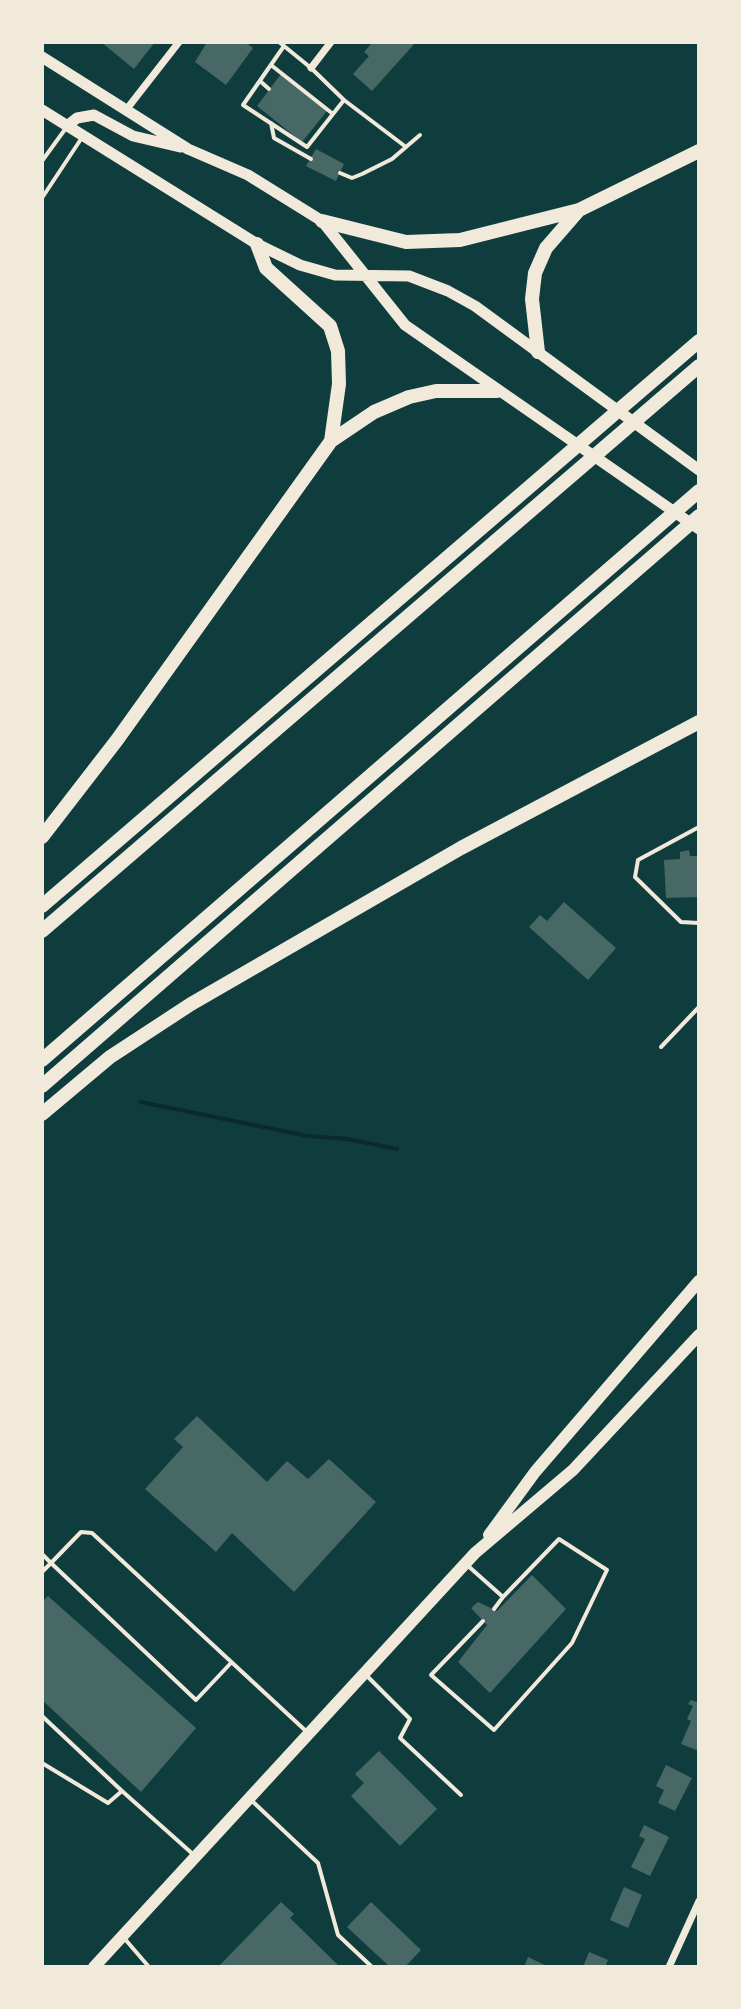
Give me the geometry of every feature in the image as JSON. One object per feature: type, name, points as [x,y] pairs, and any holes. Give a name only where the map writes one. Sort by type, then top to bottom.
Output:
[{"type":"highway","points":[[322,221],[421,243],[460,240],[579,210],[699,151]]},
{"type":"highway","points":[[538,352],[532,324],[535,273],[546,248],[579,210]]},
{"type":"highway","points":[[257,244],[266,268],[330,326],[338,351],[339,384],[331,441]]},
{"type":"highway","points":[[42,906],[699,341]]},
{"type":"highway","points":[[42,931],[699,366]]},
{"type":"highway","points":[[42,837],[117,740],[331,441],[374,412],[409,397],[436,391],[497,391]]},
{"type":"highway","points":[[42,1060],[699,491]]},
{"type":"highway","points":[[42,1086],[699,516]]},
{"type":"highway","points":[[42,1114],[110,1057],[191,1004],[461,848],[699,722]]},
{"type":"main road","points":[[42,57],[188,149],[248,175],[322,221],[362,275],[405,325],[699,529]]},
{"type":"main road","points":[[42,110],[257,244],[317,271],[409,276],[475,306],[699,470]]},
{"type":"main road","points":[[67,126],[77,118],[94,115],[133,136],[188,149]]},
{"type":"main road","points":[[475,1553],[535,1472],[699,1281]]},
{"type":"main road","points":[[94,1967],[465,1563],[573,1470],[699,1335]]},
{"type":"street","points":[[126,110],[179,42]]},
{"type":"street","points":[[311,68],[331,42]]},
{"type":"street","points":[[669,1967],[699,1901]]},
{"type":"lane","points":[[344,100],[317,129],[307,147],[243,105],[282,44],[344,100],[406,147]]},
{"type":"lane","points":[[271,65],[333,114]]},
{"type":"lane","points":[[260,81],[269,89]]},
{"type":"lane","points":[[271,123],[274,138],[311,159]]},
{"type":"lane","points":[[42,161],[67,126]]},
{"type":"lane","points":[[340,173],[352,178],[362,174],[392,159],[420,135]]},
{"type":"lane","points":[[42,198],[83,136]]},
{"type":"lane","points":[[699,827],[638,860],[635,877],[681,922],[699,923]]},
{"type":"lane","points":[[661,1047],[699,1007]]},
{"type":"lane","points":[[42,1572],[81,1532],[92,1533],[211,1641],[230,1664],[309,1733]]},
{"type":"lane","points":[[483,1621],[431,1675],[494,1730],[572,1643],[607,1570],[559,1539],[494,1609]]},
{"type":"lane","points":[[42,1554],[196,1700],[230,1664]]},
{"type":"lane","points":[[465,1563],[503,1597]]},
{"type":"lane","points":[[364,1673],[410,1719],[400,1738],[461,1795]]},
{"type":"lane","points":[[42,1716],[196,1857]]},
{"type":"lane","points":[[42,1763],[108,1803],[122,1791]]},
{"type":"lane","points":[[250,1798],[318,1863],[338,1935],[371,1966]]},
{"type":"lane","points":[[122,1937],[149,1967]]},
{"type":"building","points":[[101,42],[155,42],[134,69]]},
{"type":"building","points":[[207,42],[245,42],[253,48],[226,85],[195,62]]},
{"type":"building","points":[[373,42],[416,42],[372,91],[353,74],[369,56],[364,52]]},
{"type":"building","points":[[281,74],[327,111],[302,142],[257,106]]},
{"type":"building","points":[[316,149],[344,164],[336,181],[306,166]]},
{"type":"building","points":[[689,850],[690,856],[699,856],[699,897],[666,898],[664,860],[680,859],[680,852]]},
{"type":"building","points":[[564,902],[616,948],[588,980],[529,927],[540,915],[547,921]]},
{"type":"building","points":[[197,1416],[267,1482],[287,1461],[308,1479],[329,1459],[376,1502],[294,1592],[232,1533],[216,1552],[145,1489],[183,1447],[174,1439]]},
{"type":"building","points":[[532,1575],[566,1609],[490,1693],[458,1662],[487,1625],[471,1608],[478,1602],[497,1611]]},
{"type":"building","points":[[48,1596],[196,1728],[141,1792],[42,1700],[42,1602]]},
{"type":"building","points":[[691,1700],[699,1703],[699,1751],[681,1744],[691,1721],[687,1719],[693,1706],[688,1704]]},
{"type":"building","points":[[379,1751],[437,1809],[400,1846],[351,1796],[364,1783],[355,1774]]},
{"type":"building","points":[[666,1765],[692,1778],[675,1811],[658,1803],[664,1790],[656,1786]]},
{"type":"building","points":[[644,1825],[669,1837],[650,1876],[631,1867],[645,1839],[639,1836]]},
{"type":"building","points":[[624,1887],[642,1895],[628,1928],[610,1920]]},
{"type":"building","points":[[281,1902],[294,1914],[290,1918],[340,1967],[218,1967]]},
{"type":"building","points":[[371,1902],[421,1950],[405,1967],[390,1967],[347,1927]]},
{"type":"building","points":[[589,1952],[608,1960],[605,1967],[583,1967]]},
{"type":"building","points":[[528,1957],[549,1967],[524,1967]]},
{"type":"waterway","points":[[141,1102],[308,1136],[348,1139],[397,1149]]}]
